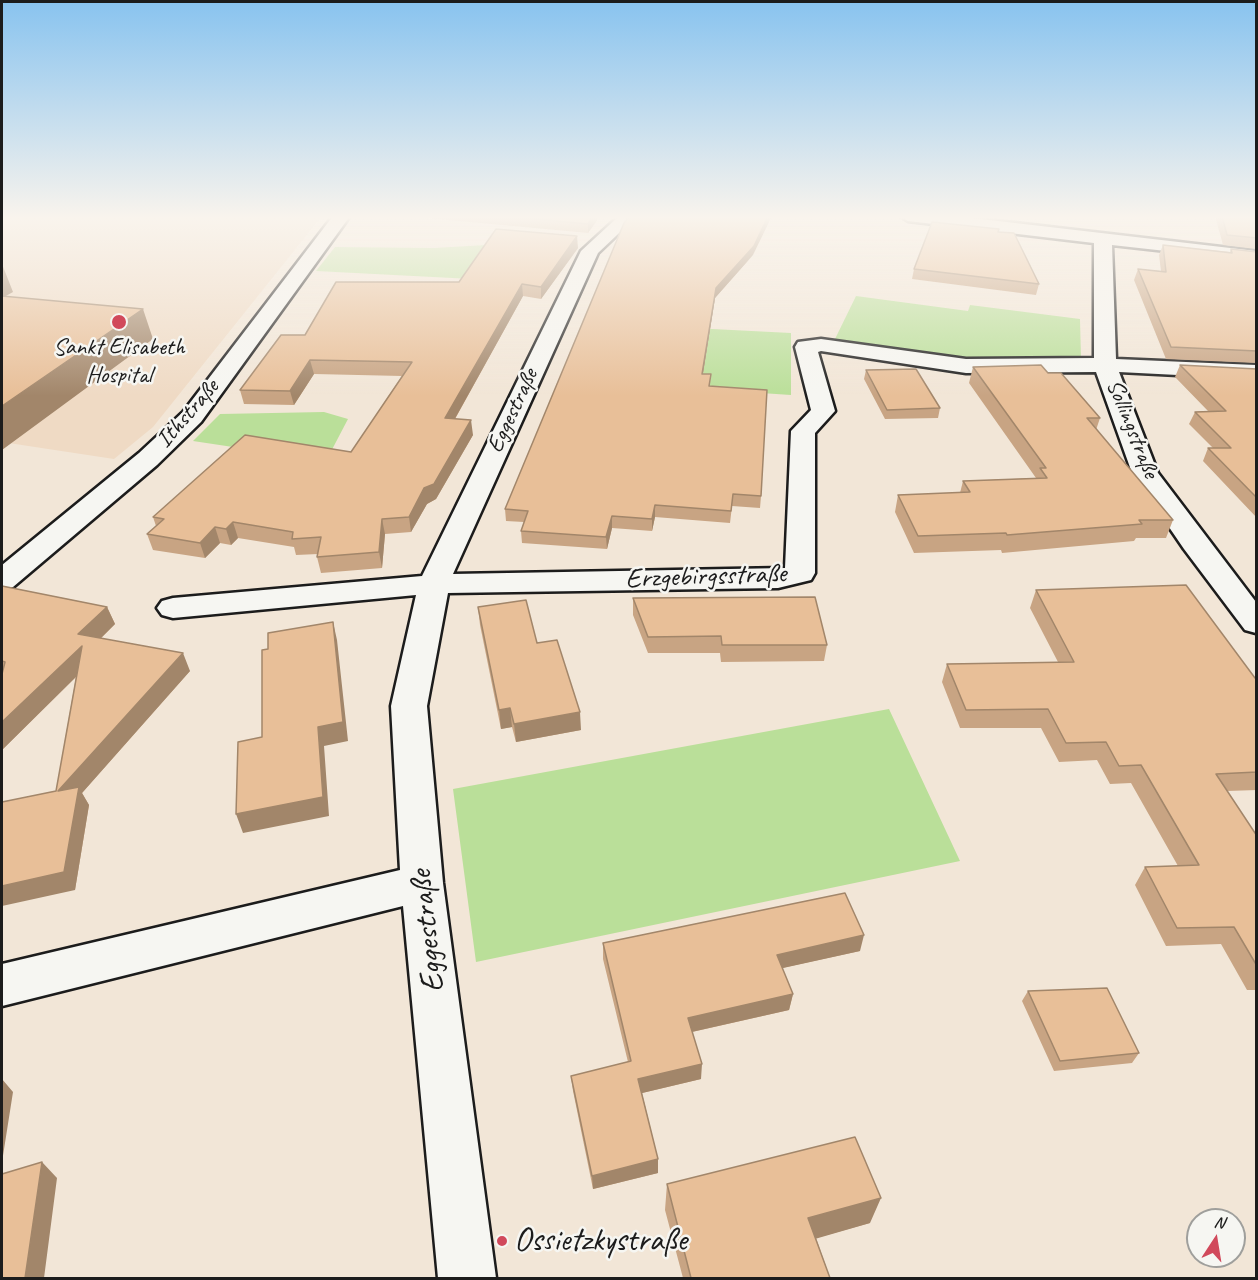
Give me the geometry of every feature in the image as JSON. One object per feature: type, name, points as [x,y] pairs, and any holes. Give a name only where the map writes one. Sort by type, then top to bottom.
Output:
[{"type":"street","name":"Ithstraße","points":[[2,580],[148,459],[192,417],[297,276]]},
{"type":"street","name":"Eggestraße","points":[[467,1278],[422,883],[409,706],[434,584],[444,558],[577,276]]},
{"type":"street","name":"Sollingstraße","points":[[1104,276],[1106,365],[1145,473],[1194,543],[1257,623]]},
{"type":"street","name":"Erzgebirgsstraße","points":[[434,584],[778,579],[800,573],[803,431],[823,411],[806,347],[821,345],[966,366],[1106,365]]},
{"type":"street","points":[[1106,365],[1257,372]]},
{"type":"street","points":[[173,608],[434,584]]},
{"type":"street","points":[[2,985],[422,883]]},
{"type":"shaded area","name":"Sankt Elisabeth Hospital","points":[[2,276],[274,276],[153,427],[114,459],[2,442]]},
{"type":"green space","points":[[408,276],[548,276],[550,283]]},
{"type":"green space","points":[[856,296],[968,311],[970,305],[1080,319],[1081,358],[983,360],[835,339]]},
{"type":"green space","points":[[693,328],[791,333],[791,395],[701,389]]},
{"type":"green space","points":[[324,412],[348,419],[326,461],[193,441],[220,414]]},
{"type":"green space","points":[[889,709],[960,861],[476,962],[453,789]]},
{"type":"building","points":[[463,276],[549,276],[541,287],[522,284],[445,418],[471,420],[434,484],[424,488],[409,517],[382,519],[379,552],[317,557],[321,537],[292,539],[293,532],[233,522],[226,529],[215,527],[200,543],[147,534],[164,519],[153,517],[245,435],[351,452],[412,362],[310,360],[290,391],[240,390],[281,335],[305,335],[336,282],[459,282]]},
{"type":"building","points":[[602,276],[727,276],[716,288],[702,374],[711,374],[709,386],[767,390],[761,496],[733,494],[731,511],[655,505],[652,519],[612,516],[606,537],[521,531],[528,511],[505,509]]},
{"type":"building","points":[[970,276],[1035,276],[1039,284]]},
{"type":"building","points":[[1141,276],[1257,276],[1257,351],[1171,347]]},
{"type":"building","points":[[2,296],[143,309],[2,406]]},
{"type":"building","points":[[1041,365],[1048,373],[1061,373],[1100,418],[1087,418],[1173,520],[1139,520],[1142,524],[1007,535],[1006,533],[918,536],[898,495],[970,492],[963,481],[1047,478],[1040,468],[1046,468],[973,367]]},
{"type":"building","points":[[1180,365],[1257,369],[1257,498],[1208,448],[1231,448],[1195,412],[1226,411]]},
{"type":"building","points":[[916,369],[940,408],[887,410],[866,370]]},
{"type":"building","points":[[1186,585],[1257,678],[1257,772],[1216,774],[1257,836],[1257,966],[1234,927],[1177,928],[1145,867],[1199,865],[1141,765],[1119,766],[1106,742],[1066,743],[1048,709],[966,710],[947,664],[1074,662],[1036,590]]},
{"type":"building","points":[[2,586],[107,607],[78,634],[183,653],[58,791],[79,787],[64,872],[2,886],[2,802],[56,791],[82,646],[2,722],[2,674],[5,662],[2,661]]},
{"type":"building","points":[[815,597],[827,645],[722,645],[721,636],[648,637],[633,598]]},
{"type":"building","points":[[526,600],[537,643],[557,640],[580,712],[514,724],[510,708],[499,710],[478,607]]},
{"type":"building","points":[[333,622],[343,722],[318,727],[323,797],[236,814],[238,742],[262,737],[262,650],[268,649],[268,633]]},
{"type":"building","points":[[845,893],[864,935],[777,955],[793,994],[688,1018],[702,1064],[638,1079],[658,1159],[592,1176],[571,1076],[631,1061],[603,943]]},
{"type":"building","points":[[1107,988],[1139,1053],[1060,1061],[1028,991]]},
{"type":"building","points":[[855,1137],[881,1198],[808,1218],[830,1278],[691,1278],[667,1184]]},
{"type":"building","points":[[42,1162],[25,1278],[2,1278],[2,1174]]},
{"type":"place","name":"Sankt Elisabeth Hospital","points":[[119,322]]},
{"type":"place","name":"Ossietzkystraße","points":[[502,1241]]}]
